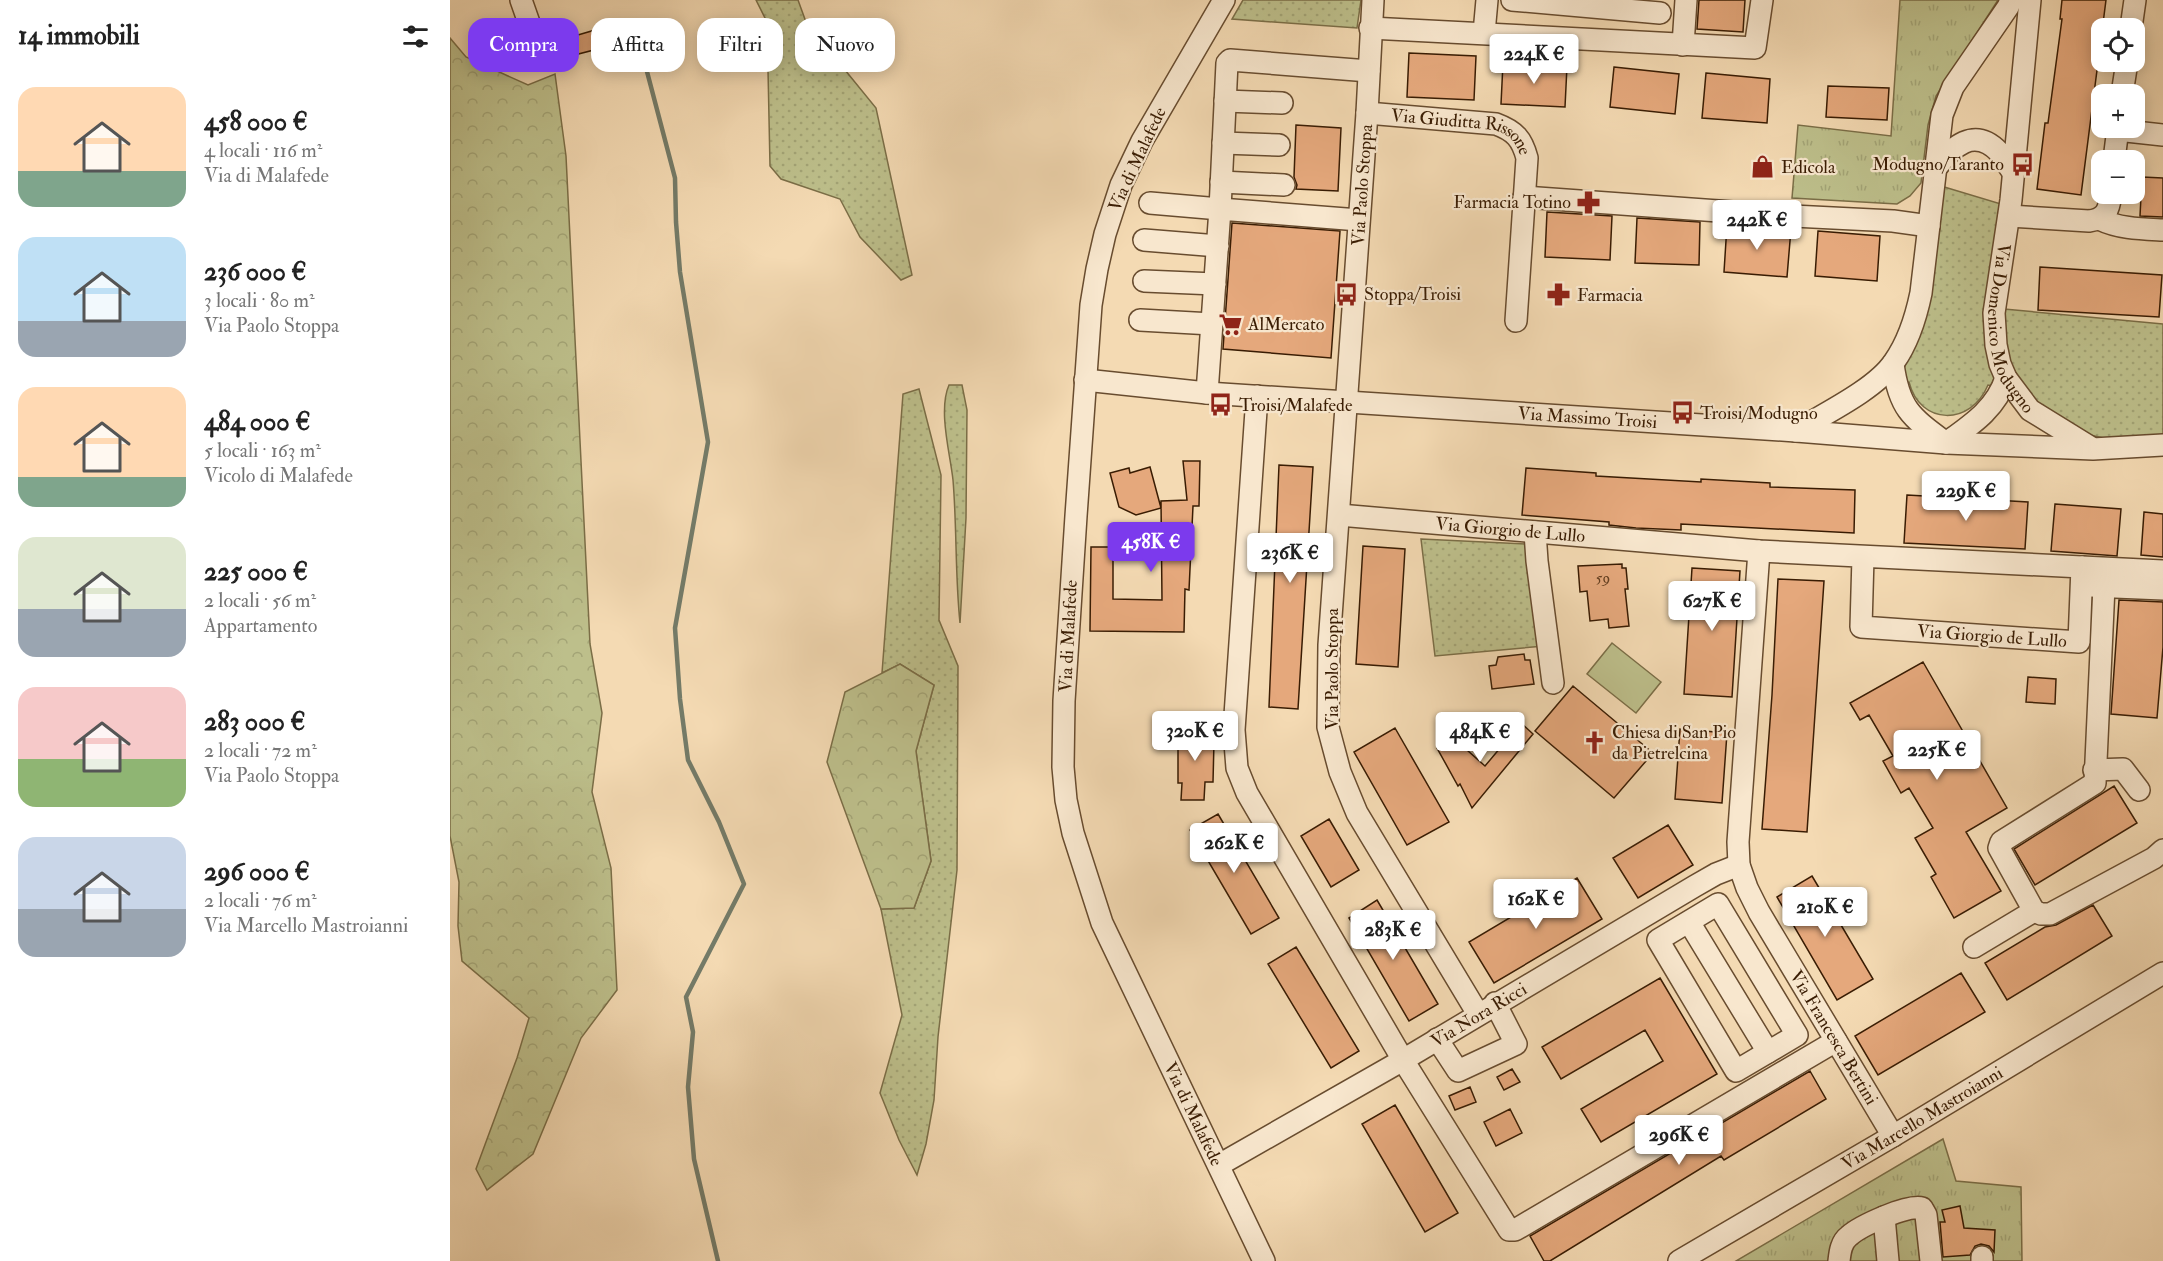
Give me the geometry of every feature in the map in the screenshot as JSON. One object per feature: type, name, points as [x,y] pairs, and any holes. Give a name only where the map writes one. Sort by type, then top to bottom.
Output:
[{"type":"street","points":[[521,0],[527,18]]},
{"type":"street","name":"Via di Malafede","points":[[1224,0],[1142,141],[1121,185],[1105,234],[1097,269],[1091,305],[1085,380],[1064,701],[1063,767],[1066,801],[1079,856],[1102,923],[1264,1261]]},
{"type":"street","name":"Via Paolo Stoppa","points":[[1373,0],[1329,645],[1328,727],[1340,772],[1357,813],[1486,1009],[1516,1044],[1458,1071],[1437,1039]]},
{"type":"street","points":[[1484,33],[1487,0]]},
{"type":"street","points":[[1512,0],[1660,7],[1659,44]]},
{"type":"street","points":[[1683,45],[1686,0]]},
{"type":"street","points":[[1370,28],[1755,48],[1762,0]]},
{"type":"street","points":[[1796,431],[1874,382],[1893,364],[1904,345],[1916,317],[1921,293],[1942,115],[1953,87],[2011,0]]},
{"type":"street","name":"Via Domenico Modugno","points":[[2030,0],[2008,216],[1994,313],[1996,345],[2006,378],[2030,410],[2093,449]]},
{"type":"street","points":[[2133,18],[2136,0]]},
{"type":"street","points":[[1207,393],[1218,246],[1227,63],[1230,60],[1369,71]]},
{"type":"street","points":[[1225,101],[1282,103]]},
{"type":"street","name":"Via Giuditta Rissone","points":[[1367,113],[1496,124],[1509,129],[1518,136],[1527,158],[1516,321]]},
{"type":"street","points":[[2145,133],[2163,135]]},
{"type":"street","points":[[1936,168],[1957,144],[1978,141],[1989,144],[2000,153],[2013,172]]},
{"type":"street","points":[[1223,142],[1279,145]]},
{"type":"street","points":[[1221,182],[1284,185]]},
{"type":"street","points":[[1524,197],[1893,221],[1929,226]]},
{"type":"street","points":[[1150,203],[1359,220]]},
{"type":"street","points":[[2008,216],[2089,221],[2099,219],[2104,215],[2110,204]]},
{"type":"street","points":[[2099,219],[2126,228],[2163,230]]},
{"type":"street","points":[[1144,240],[1218,246]]},
{"type":"street","points":[[1144,281],[1215,284]]},
{"type":"street","points":[[1140,320],[1212,324]]},
{"type":"street","points":[[1893,364],[1896,388],[1901,401],[1923,426],[1946,443],[1976,422],[1992,407],[2006,378]]},
{"type":"street","name":"Via Massimo Troisi","points":[[1085,380],[1207,393],[1796,431],[1946,443],[2093,449],[2163,445]]},
{"type":"street","points":[[1257,396],[1234,730],[1237,768],[1247,793],[1403,1060],[1507,1227],[1512,1230],[1836,1041]]},
{"type":"street","name":"Via Giorgio de Lullo","points":[[1339,515],[1759,551],[1863,557],[2082,576],[2079,642],[1861,627],[1863,557]]},
{"type":"street","points":[[1535,532],[1553,683]]},
{"type":"street","name":"Via Francesca Bertini","points":[[1759,551],[1739,865],[1747,888],[1760,912],[1893,1136]]},
{"type":"street","points":[[2082,576],[2163,571]]},
{"type":"street","points":[[2082,576],[2104,586],[2163,589]]},
{"type":"street","points":[[2104,586],[2095,783],[2001,842],[1999,848],[2034,910],[2041,914],[2050,914],[2154,858],[2163,850]]},
{"type":"street","points":[[2094,770],[2123,769],[2139,790]]},
{"type":"street","name":"Via Nora Ricci","points":[[1219,1165],[1403,1060],[1702,882],[1739,865]]},
{"type":"street","points":[[1797,1035],[1719,904],[1658,940],[1737,1071],[1797,1035],[1823,1019]]},
{"type":"street","points":[[1974,947],[2034,910]]},
{"type":"street","points":[[1732,927],[1760,912]]},
{"type":"street","points":[[1689,922],[1768,1052]]},
{"type":"street","name":"Via Marcello Mastroianni","points":[[1679,1261],[1893,1136],[2163,973]]},
{"type":"street","points":[[1839,1261],[1840,1249],[1848,1236],[1884,1217],[1915,1206],[1922,1208],[1926,1215],[1931,1261]]},
{"type":"street","points":[[1884,1217],[1888,1261]]},
{"type":"green space","points":[[756,0],[798,0],[805,18],[795,18],[795,72],[847,72],[876,108],[912,275],[901,280],[860,237],[840,199],[781,179],[770,166],[768,72],[783,72],[783,18],[765,18]]},
{"type":"green space","points":[[1243,0],[1361,0],[1357,28],[1232,19]]},
{"type":"green space","points":[[1900,0],[1998,0],[1936,96],[1928,125],[1921,183],[1910,196],[1897,204],[1792,198],[1798,125],[1891,136]]},
{"type":"green space","points":[[450,38],[468,58],[468,72],[499,72],[528,85],[555,74],[566,156],[590,644],[602,713],[592,792],[611,868],[617,990],[581,1038],[533,1154],[487,1190],[476,1169],[517,1058],[529,1018],[462,961],[458,926],[459,882],[450,836]]},
{"type":"green space","points":[[1941,186],[2001,204],[1994,386],[1988,385],[1970,408],[1958,414],[1946,415],[1934,413],[1924,407],[1915,396],[1909,382],[1903,383],[1902,367]]},
{"type":"green space","points":[[2004,309],[2163,324],[2163,436],[2104,438],[2080,433],[2022,393],[2003,349]]},
{"type":"green space","points":[[949,385],[962,385],[967,410],[966,518],[960,623],[953,480],[945,419],[946,395]]},
{"type":"green space","points":[[919,389],[941,475],[939,620],[958,666],[957,870],[938,1037],[934,1100],[926,1144],[917,1175],[899,1140],[880,1093],[902,1015],[881,909],[914,908],[931,861],[916,751],[934,685],[900,664],[882,673],[903,394]]},
{"type":"green space","points":[[1421,539],[1526,544],[1544,646],[1435,656]]},
{"type":"green space","points":[[1612,643],[1661,682],[1636,713],[1587,674]]},
{"type":"green space","points":[[900,664],[934,685],[916,751],[931,861],[914,908],[881,909],[827,762],[845,692]]},
{"type":"green space","points":[[1943,1139],[1956,1181],[2021,1187],[2022,1261],[1736,1261]]},
{"type":"building","points":[[1699,0],[1745,0],[1743,32],[1697,29]]},
{"type":"building","points":[[2062,0],[2106,0],[2104,18],[2091,18],[2091,72],[2097,72],[2095,84],[2091,84],[2091,117],[2081,195],[2037,189],[2045,123],[2048,123],[2062,19],[2060,19]]},
{"type":"building","points":[[591,31],[591,51],[579,54],[579,35]]},
{"type":"building","points":[[1409,53],[1476,56],[1474,100],[1407,97]]},
{"type":"building","points":[[1503,63],[1567,66],[1565,107],[1501,104]]},
{"type":"building","points":[[1614,67],[1679,74],[1675,114],[1610,107]]},
{"type":"building","points":[[1706,73],[1770,79],[1767,123],[1702,118]]},
{"type":"building","points":[[1828,86],[1889,88],[1887,120],[1826,117]]},
{"type":"building","points":[[1296,125],[1341,128],[1338,191],[1296,189],[1294,177]]},
{"type":"building","points":[[2145,177],[2163,178],[2163,217],[2140,216],[2141,204],[2145,204]]},
{"type":"building","points":[[1547,212],[1612,216],[1610,260],[1545,257]]},
{"type":"building","points":[[1637,218],[1700,222],[1699,265],[1635,263]]},
{"type":"building","points":[[1232,223],[1340,231],[1331,358],[1223,349]]},
{"type":"building","points":[[1727,225],[1791,229],[1787,277],[1724,272]]},
{"type":"building","points":[[1818,231],[1880,236],[1877,281],[1815,276]]},
{"type":"building","points":[[2040,267],[2162,275],[2159,317],[2038,310]]},
{"type":"building","points":[[1183,461],[1200,461],[1199,506],[1193,506],[1189,590],[1185,589],[1184,632],[1090,631],[1091,547],[1113,547],[1113,599],[1162,600],[1161,501],[1187,500]]},
{"type":"building","points":[[1279,465],[1313,467],[1298,709],[1269,707]]},
{"type":"building","points":[[1150,467],[1161,508],[1136,515],[1119,507],[1110,473],[1129,468],[1130,473]]},
{"type":"building","points":[[1526,468],[1596,473],[1596,476],[1701,482],[1701,479],[1770,483],[1770,487],[1855,490],[1854,533],[1681,524],[1681,530],[1636,528],[1609,525],[1609,522],[1522,515]]},
{"type":"building","points":[[1907,495],[2028,502],[2025,549],[1904,543]]},
{"type":"building","points":[[2055,504],[2121,509],[2117,556],[2051,551]]},
{"type":"building","points":[[2144,512],[2163,514],[2163,557],[2141,555]]},
{"type":"building","points":[[1363,546],[1405,549],[1398,667],[1356,664]]},
{"type":"building","points":[[1622,564],[1622,568],[1626,568],[1628,589],[1625,589],[1629,626],[1609,628],[1608,619],[1590,621],[1587,591],[1580,592],[1578,566]]},
{"type":"building","points":[[1692,568],[1740,571],[1732,697],[1684,694]]},
{"type":"building","points":[[1778,579],[1824,581],[1807,832],[1762,829]]},
{"type":"building","points":[[2119,600],[2163,602],[2163,647],[2157,718],[2111,714]]},
{"type":"building","points":[[1524,654],[1525,660],[1530,660],[1534,684],[1492,689],[1489,666],[1496,665],[1498,657]]},
{"type":"building","points":[[1923,662],[2007,808],[1966,832],[2001,891],[1954,918],[1931,877],[1936,874],[1915,838],[1933,828],[1909,788],[1901,793],[1883,761],[1893,756],[1869,715],[1860,720],[1850,703]]},
{"type":"building","points":[[2028,677],[2056,679],[2055,704],[2026,702]]},
{"type":"building","name":"Chiesa di San Pio da Pietrelcina","points":[[1573,686],[1653,753],[1614,798],[1535,731]]},
{"type":"building","points":[[1521,723],[1533,734],[1472,808],[1437,748],[1449,734],[1485,766]]},
{"type":"building","points":[[1185,724],[1210,725],[1210,742],[1214,742],[1213,782],[1205,782],[1204,800],[1181,800],[1182,783],[1178,783],[1178,740],[1185,740]]},
{"type":"building","points":[[1395,728],[1449,822],[1407,845],[1354,752]]},
{"type":"building","points":[[1680,729],[1727,733],[1722,803],[1675,799]]},
{"type":"building","points":[[2114,786],[2137,823],[2035,885],[2014,849]]},
{"type":"building","points":[[1218,814],[1279,918],[1251,934],[1190,830]]},
{"type":"building","points":[[1329,819],[1359,870],[1331,887],[1301,836]]},
{"type":"building","points":[[1668,825],[1693,865],[1638,898],[1613,858]]},
{"type":"building","points":[[1812,876],[1873,979],[1837,1000],[1777,897]]},
{"type":"building","points":[[1577,878],[1602,919],[1494,983],[1469,942]]},
{"type":"building","points":[[1377,900],[1438,1004],[1409,1021],[1349,918]]},
{"type":"building","points":[[2093,905],[2112,936],[2007,1000],[1985,963],[2045,927],[2056,925]]},
{"type":"building","points":[[1296,947],[1359,1051],[1331,1068],[1268,964]]},
{"type":"building","points":[[1961,973],[1985,1012],[1878,1075],[1855,1036]]},
{"type":"building","points":[[1660,978],[1717,1074],[1601,1142],[1581,1109],[1663,1061],[1645,1030],[1561,1079],[1542,1047]]},
{"type":"building","points":[[1512,1069],[1520,1082],[1504,1090],[1497,1077]]},
{"type":"building","points":[[1810,1071],[1826,1099],[1724,1160],[1721,1156],[1550,1261],[1544,1261],[1530,1236]]},
{"type":"building","points":[[1470,1087],[1476,1102],[1455,1110],[1449,1096]]},
{"type":"building","points":[[1395,1105],[1458,1213],[1425,1232],[1362,1124]]},
{"type":"building","points":[[1510,1109],[1522,1133],[1496,1146],[1484,1122]]},
{"type":"building","points":[[1960,1206],[1964,1228],[1995,1230],[1994,1252],[1989,1246],[1981,1244],[1975,1246],[1970,1255],[1943,1257],[1940,1222],[1945,1222],[1942,1210]]},
{"type":"waterway","points":[[647,72],[675,178],[680,272],[708,442],[675,628],[680,699],[688,760],[719,822],[744,884],[686,997],[693,1032],[688,1087],[694,1159],[718,1261]]},
{"type":"place","name":"Modugno/Taranto","points":[[2022,164]]},
{"type":"place","name":"Edicola","points":[[1763,167]]},
{"type":"place","name":"Farmacia Totino","points":[[1589,202]]},
{"type":"place","name":"Stoppa/Troisi","points":[[1346,294]]},
{"type":"place","name":"Farmacia","points":[[1559,295]]},
{"type":"place","name":"AlMercato","points":[[1230,324]]},
{"type":"place","name":"Troisi/Malafede","points":[[1221,405]]},
{"type":"place","name":"Troisi/Modugno","points":[[1682,413]]},
{"type":"place","name":"Chiesa di San Pio da Pietrelcina","points":[[1594,742]]}]
